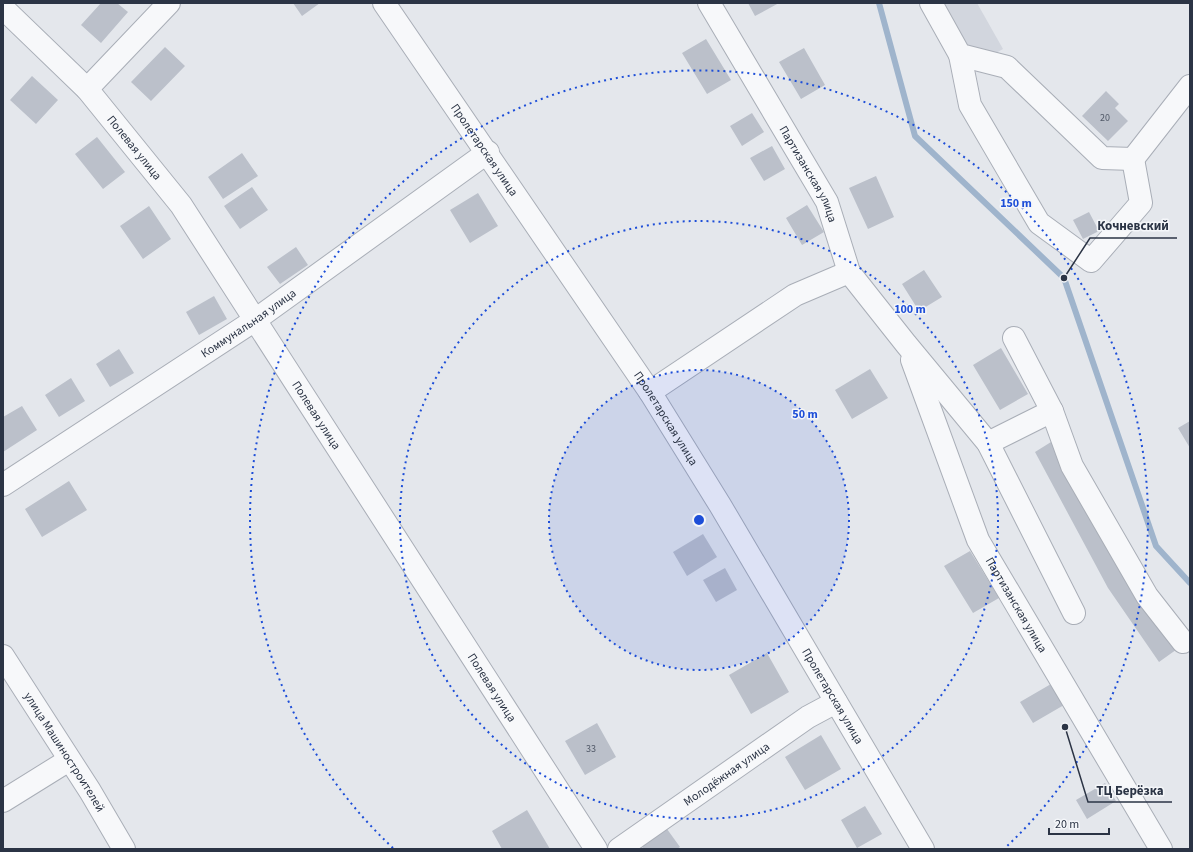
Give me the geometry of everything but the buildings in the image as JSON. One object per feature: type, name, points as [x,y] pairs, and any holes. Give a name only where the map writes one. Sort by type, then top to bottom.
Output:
[{"type":"street","points":[[87,89],[169,3]]},
{"type":"street","name":"Пролетарская улица","points":[[384,3],[488,152],[650,392],[720,505],[923,849]]},
{"type":"street","name":"Партизанская улица","points":[[709,3],[827,202],[849,272],[988,443],[1074,613]]},
{"type":"street","points":[[931,3],[960,55],[970,105],[1039,223],[1091,261],[1141,202],[1133,159],[1190,86]]},
{"type":"street","name":"Полевая улица","points":[[3,8],[87,89],[181,205],[596,849]]},
{"type":"street","points":[[960,55],[1007,67],[1102,158],[1133,159]]},
{"type":"street","name":"Коммунальная улица","points":[[3,485],[255,320],[488,152]]},
{"type":"street","points":[[650,392],[795,295],[849,272]]},
{"type":"street","points":[[1014,338],[1052,411],[1076,473],[1147,596],[1183,642]]},
{"type":"street","name":"Партизанская улица","points":[[906,344],[978,540],[1161,849]]},
{"type":"street","points":[[988,443],[1052,411]]},
{"type":"street","name":"улица Машиностроителей","points":[[3,656],[90,791],[124,849]]},
{"type":"street","name":"Молодёжная улица","points":[[619,849],[808,717],[836,702]]},
{"type":"street","points":[[3,801],[69,760]]},
{"type":"shaded area","points":[[943,3],[977,3],[1003,49],[978,63]]},
{"type":"waterway","points":[[879,3],[915,136],[1064,278],[1156,546],[1190,583]]},
{"type":"place","name":"Кочневский","points":[[1064,278]]},
{"type":"place","name":"ТЦ Берёзка","points":[[1065,727]]}]
